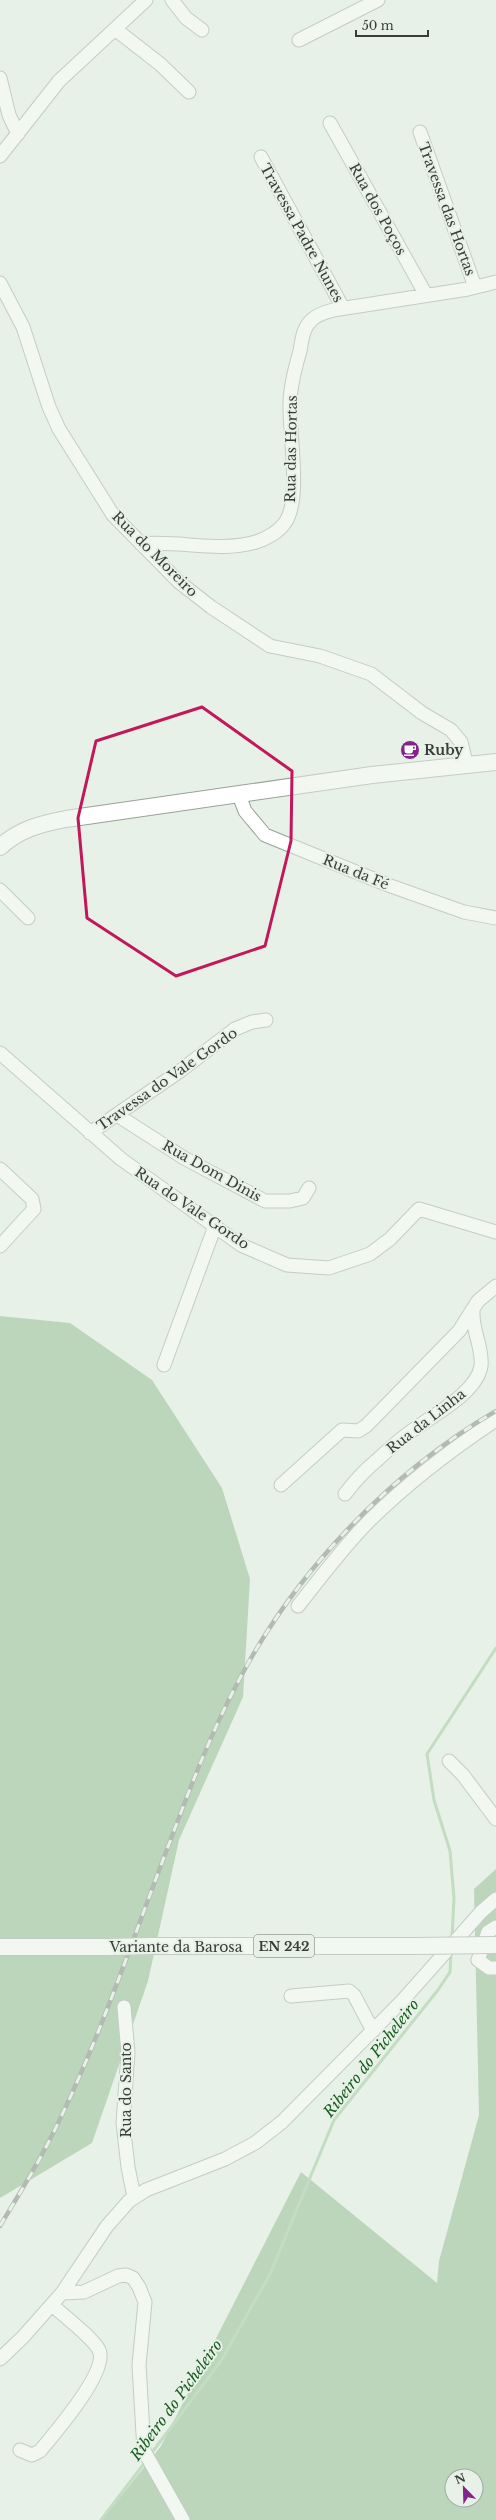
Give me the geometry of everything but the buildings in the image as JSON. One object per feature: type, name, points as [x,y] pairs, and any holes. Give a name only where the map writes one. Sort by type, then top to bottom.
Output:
[{"type":"main road","points":[[0,847],[18,832],[45,823],[466,763],[496,762]]},
{"type":"main road","name":"Variante da Barosa","points":[[0,1947],[496,1945]]},
{"type":"street","points":[[0,156],[59,81],[146,0]]},
{"type":"street","points":[[172,0],[186,18],[202,30]]},
{"type":"street","points":[[299,40],[378,0]]},
{"type":"street","points":[[115,29],[160,64],[189,92]]},
{"type":"street","points":[[0,78],[9,115],[18,134]]},
{"type":"street","name":"Rua dos Poços","points":[[330,123],[426,295]]},
{"type":"street","name":"Travessa das Hortas","points":[[420,132],[475,287]]},
{"type":"street","name":"Travessa Padre Nunes","points":[[261,157],[343,308]]},
{"type":"street","name":"Rua das Hortas","points":[[141,544],[163,541],[194,545],[236,546],[256,542],[277,531],[285,524],[292,499],[293,472],[290,404],[305,329],[314,318],[333,310],[343,308],[475,287],[496,282]]},
{"type":"street","name":"Rua do Moreiro","points":[[0,283],[23,327],[49,407],[59,429],[113,515],[141,544],[179,582],[211,607],[270,646],[320,656],[371,674],[422,713],[451,730],[461,742],[466,763]]},
{"type":"street","name":"Rua da Fé","points":[[239,795],[245,811],[265,835],[395,888],[464,912],[496,918]]},
{"type":"street","points":[[0,890],[28,918]]},
{"type":"street","name":"Travessa do Vale Gordo","points":[[90,1132],[180,1071],[235,1028],[252,1022],[266,1020]]},
{"type":"street","name":"Rua do Vale Gordo","points":[[0,1053],[121,1159],[241,1245],[287,1265],[329,1268],[370,1254],[390,1239],[419,1209],[496,1232]]},
{"type":"street","name":"Rua Dom Dinis","points":[[117,1115],[184,1158],[264,1201],[290,1201],[303,1198],[309,1188]]},
{"type":"street","points":[[0,1169],[32,1199],[34,1209],[0,1246]]},
{"type":"street","points":[[164,1365],[215,1226]]},
{"type":"street","points":[[281,1485],[342,1430],[358,1431],[366,1426],[440,1351],[472,1312],[478,1301],[496,1286]]},
{"type":"street","name":"Rua da Linha","points":[[345,1494],[376,1461],[415,1428],[465,1392],[476,1379],[481,1366],[480,1345],[472,1323],[472,1312]]},
{"type":"street","points":[[298,1606],[370,1520],[415,1481],[472,1436],[496,1420]]},
{"type":"street","points":[[449,1761],[463,1775],[496,1819]]},
{"type":"street","points":[[0,2359],[62,2293],[107,2226],[134,2197],[146,2190],[225,2159],[255,2143],[282,2122],[373,2031],[496,1899]]},
{"type":"street","points":[[496,1927],[488,1932],[478,1960],[489,1968],[496,1968]]},
{"type":"street","points":[[291,1996],[349,1991],[354,1996],[373,2031]]},
{"type":"street","name":"Rua do Santo","points":[[124,2007],[128,2053],[123,2123],[128,2167],[134,2197]]},
{"type":"street","points":[[62,2293],[84,2292],[118,2276],[126,2275],[133,2278],[139,2287],[145,2302],[140,2365],[144,2451],[183,2520]]},
{"type":"street","points":[[20,2450],[32,2455],[40,2451],[86,2393],[100,2360],[98,2348],[52,2305]]},
{"type":"highlighted area","points":[[202,707],[292,771],[291,841],[265,946],[176,976],[87,918],[78,818],[96,741]]},
{"type":"green space","points":[[0,1316],[70,1323],[152,1380],[222,1488],[250,1579],[243,1697],[179,1840],[148,1981],[92,2143],[0,2198]]},
{"type":"green space","points":[[496,1869],[496,2520],[102,2520],[161,2446],[301,2172],[437,2283],[439,2261],[479,2115],[474,1889]]},
{"type":"waterway","name":"Ribeiro do Picheleiro","points":[[452,1938],[454,1898],[450,1851],[434,1800],[427,1754],[496,1648]]},
{"type":"waterway","name":"Ribeiro do Picheleiro","points":[[150,2455],[221,2361],[270,2274],[334,2120],[438,1990],[450,1972],[451,1952]]},
{"type":"waterway","name":"Ribeiro do Picheleiro","points":[[101,2520],[146,2461]]},
{"type":"railway","points":[[0,2226],[32,2173],[75,2088],[114,1991],[207,1746],[239,1680],[262,1640],[288,1601],[317,1563],[349,1528],[383,1495],[419,1464],[457,1436],[496,1411]]},
{"type":"place","name":"Ruby","points":[[410,750]]}]
